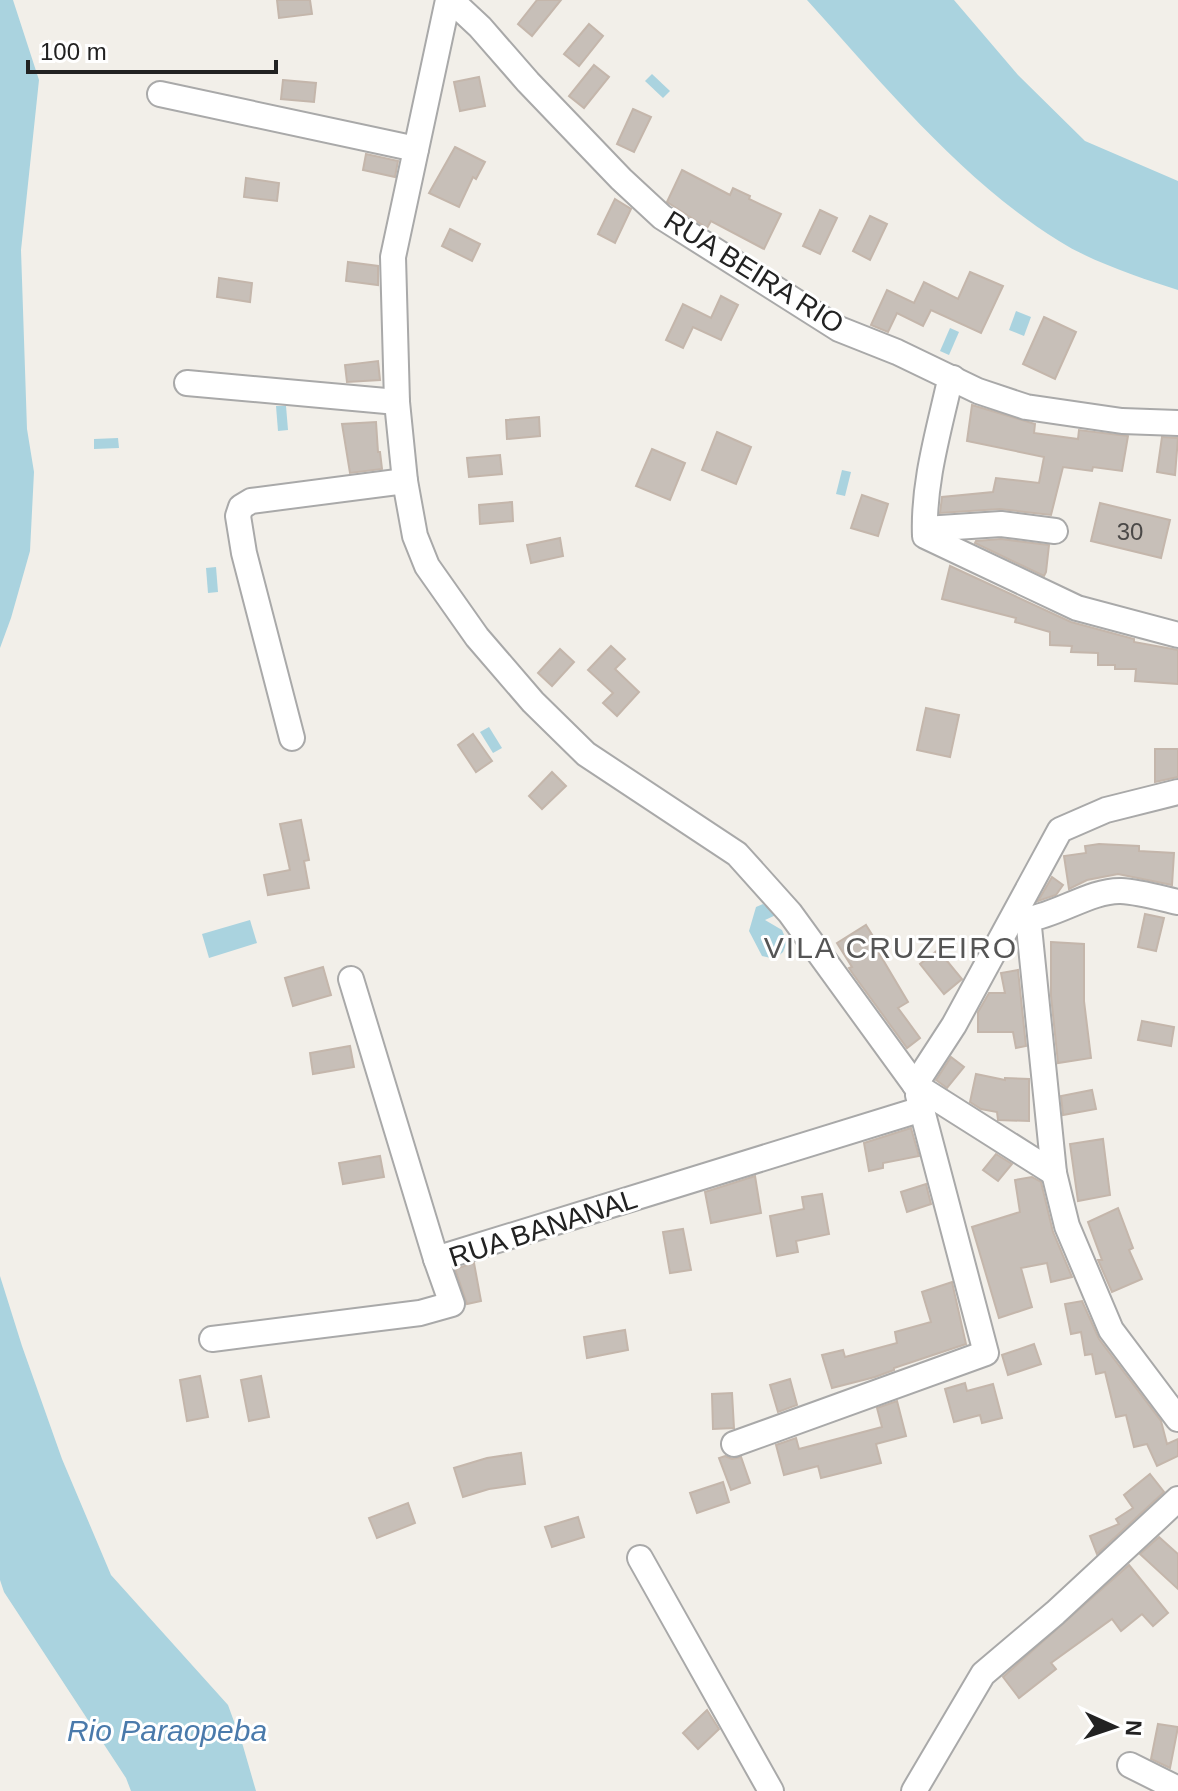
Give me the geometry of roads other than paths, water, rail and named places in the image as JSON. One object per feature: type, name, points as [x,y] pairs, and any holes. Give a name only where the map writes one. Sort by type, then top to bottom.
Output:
[{"type":"street","points":[[450,0],[393,257],[397,402],[405,481],[415,536],[427,566],[477,637],[533,702],[586,754],[737,854],[790,913],[915,1085],[986,1353],[734,1444]]},
{"type":"street","name":"RUA BEIRA RIO","points":[[450,0],[480,27],[621,179],[662,217],[839,329],[897,352],[978,391],[1026,407],[1122,421],[1178,423]]},
{"type":"street","points":[[160,94],[416,149]]},
{"type":"street","points":[[953,378],[930,470],[924,511],[925,536],[1077,608],[1178,635]]},
{"type":"street","points":[[187,383],[397,402]]},
{"type":"street","points":[[292,738],[244,553],[238,516],[241,507],[251,501],[405,481]]},
{"type":"street","points":[[925,529],[1001,524],[1055,531]]},
{"type":"street","points":[[915,1085],[1024,911],[1060,830],[1106,810],[1178,792]]},
{"type":"street","points":[[1024,911],[1045,916],[1083,900],[1119,890],[1178,902]]},
{"type":"street","points":[[1024,911],[1054,1173],[1067,1226],[1111,1330],[1178,1419]]},
{"type":"street","points":[[351,979],[436,1259]]},
{"type":"street","points":[[915,1085],[1054,1173]]},
{"type":"street","name":"RUA BANANAL","points":[[212,1339],[420,1313],[452,1304],[436,1259],[922,1109]]},
{"type":"street","points":[[914,1791],[983,1674],[1055,1613],[1178,1499]]},
{"type":"street","points":[[640,1558],[771,1791]]},
{"type":"street","points":[[1130,1765],[1178,1789]]},
{"type":"water","points":[[0,0],[13,0],[39,80],[21,250],[27,429],[34,472],[30,551],[0,648]]},
{"type":"water","points":[[807,0],[954,0],[1018,75],[1085,141],[1178,181],[1178,290],[1086,256],[1023,216],[956,160],[925,129]]},
{"type":"water","points":[[652,74],[670,91],[663,98],[645,81]]},
{"type":"water","points":[[1016,311],[1031,317],[1024,336],[1009,330]]},
{"type":"water","points":[[950,328],[959,332],[949,355],[940,351]]},
{"type":"water","points":[[276,406],[286,406],[288,430],[278,431]]},
{"type":"water","points":[[118,438],[119,448],[94,449],[94,439]]},
{"type":"water","points":[[842,470],[851,472],[845,496],[836,494]]},
{"type":"water","points":[[216,567],[218,592],[208,593],[206,568]]},
{"type":"water","points":[[489,727],[502,748],[493,753],[480,732]]},
{"type":"water","points":[[763,904],[776,915],[765,920],[782,930],[787,942],[783,952],[775,959],[762,956],[749,931],[756,907]]},
{"type":"water","points":[[250,920],[257,943],[209,958],[202,934]]},
{"type":"water","name":"Rio Paraopeba","points":[[0,1276],[62,1459],[111,1575],[228,1705],[256,1791],[131,1791],[126,1778],[4,1592],[0,1580]]},
{"type":"district","name":"VILA CRUZEIRO","points":[[891,947]]}]
